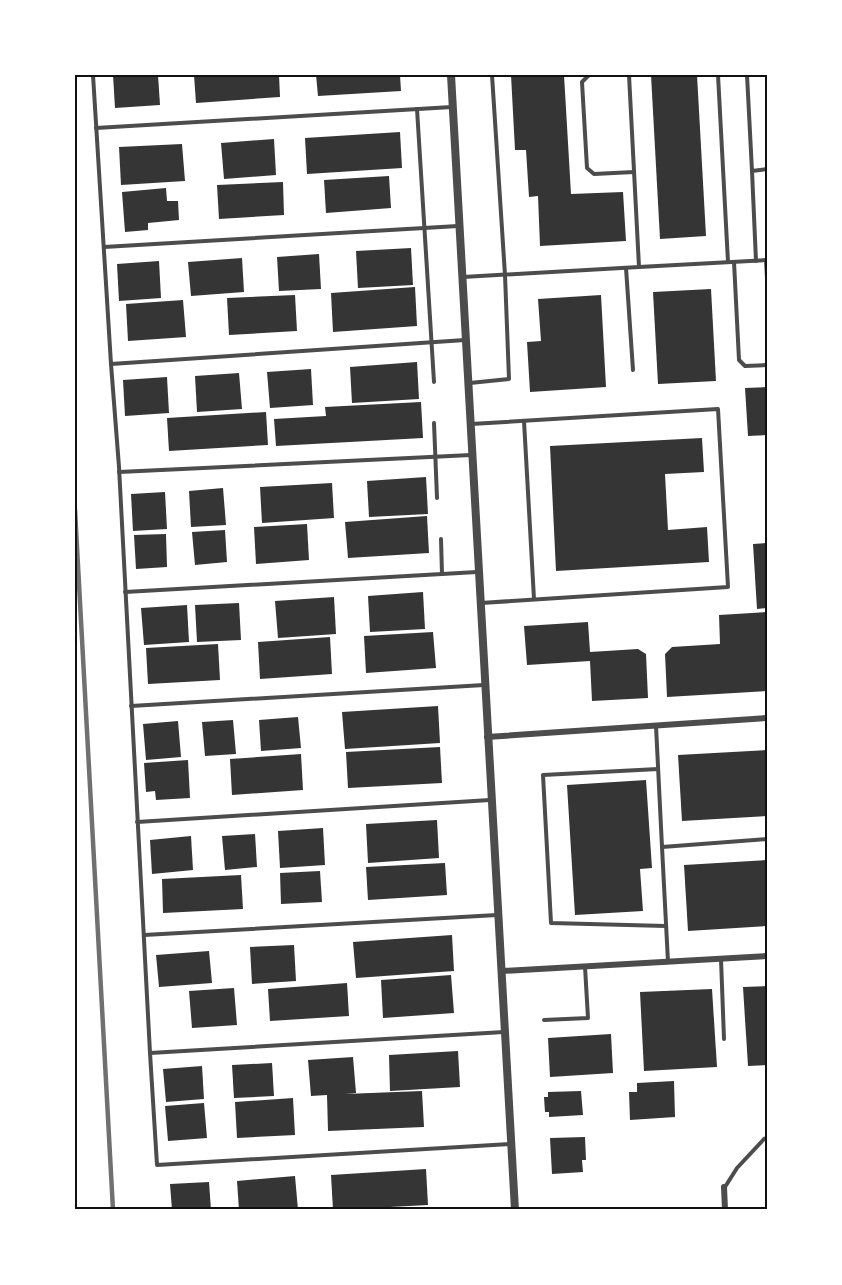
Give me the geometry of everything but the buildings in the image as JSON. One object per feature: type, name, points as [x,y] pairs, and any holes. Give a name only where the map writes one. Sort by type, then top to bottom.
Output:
[{"type":"street","points":[[451,75],[515,1210]]},
{"type":"street","points":[[487,737],[767,718]]},
{"type":"street","points":[[502,971],[767,956]]},
{"type":"street","points":[[724,1187],[725,1210]]},
{"type":"lane","points":[[93,75],[119,472],[157,1165],[511,1144]]},
{"type":"lane","points":[[468,383],[509,379],[505,275],[492,75]]},
{"type":"lane","points":[[589,75],[582,82],[587,168],[594,174],[634,172]]},
{"type":"lane","points":[[629,75],[639,267]]},
{"type":"lane","points":[[718,75],[728,262]]},
{"type":"lane","points":[[747,75],[756,261]]},
{"type":"lane","points":[[96,128],[452,107]]},
{"type":"lane","points":[[417,109],[434,382]]},
{"type":"lane","points":[[752,171],[767,169]]},
{"type":"lane","points":[[104,247],[459,226]]},
{"type":"lane","points":[[462,277],[767,260],[767,278]]},
{"type":"lane","points":[[734,262],[739,360],[745,366],[767,364]]},
{"type":"lane","points":[[626,268],[633,370]]},
{"type":"lane","points":[[111,364],[465,339]]},
{"type":"lane","points":[[470,424],[718,409],[719,421],[728,587],[480,603]]},
{"type":"lane","points":[[524,421],[534,600]]},
{"type":"lane","points":[[434,423],[437,498]]},
{"type":"lane","points":[[119,472],[472,455]]},
{"type":"lane","points":[[441,539],[442,574]]},
{"type":"lane","points":[[125,592],[478,572]]},
{"type":"lane","points":[[131,706],[484,685]]},
{"type":"lane","points":[[656,725],[668,962]]},
{"type":"lane","points":[[658,769],[543,775],[551,923],[666,926]]},
{"type":"lane","points":[[137,822],[491,800]]},
{"type":"lane","points":[[662,847],[767,839]]},
{"type":"lane","points":[[144,935],[498,915]]},
{"type":"lane","points":[[721,959],[724,1039]]},
{"type":"lane","points":[[544,1020],[588,1018],[585,967]]},
{"type":"lane","points":[[150,1053],[505,1032]]},
{"type":"lane","points":[[724,1187],[737,1168],[767,1138]]},
{"type":"railway","points":[[75,510],[113,1210]]}]
